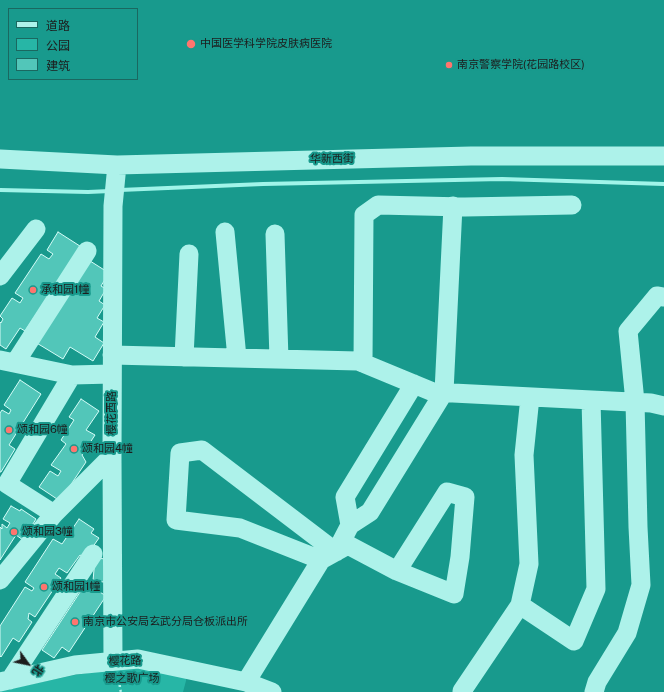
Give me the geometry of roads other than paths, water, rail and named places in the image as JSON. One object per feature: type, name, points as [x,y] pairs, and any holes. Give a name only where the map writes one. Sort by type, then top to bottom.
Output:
[{"type":"street","name":"华新西街","points":[[0,159],[118,165],[471,156],[664,156]]},
{"type":"street","name":"樱花西路","points":[[113,661],[113,206],[118,165]]},
{"type":"street","points":[[363,363],[364,215],[378,205],[572,205]]},
{"type":"street","points":[[246,682],[328,556],[350,525],[370,512],[444,392],[453,206]]},
{"type":"street","points":[[0,276],[36,229]]},
{"type":"street","points":[[225,232],[237,358]]},
{"type":"street","points":[[275,234],[279,359]]},
{"type":"street","points":[[87,251],[7,362],[72,375],[112,374]]},
{"type":"street","points":[[184,356],[189,254]]},
{"type":"street","points":[[594,692],[598,682],[627,633],[641,585],[635,402],[628,331],[657,296],[664,297]]},
{"type":"street","points":[[112,355],[358,361],[433,392],[635,402],[664,406]]},
{"type":"street","points":[[54,514],[7,484],[72,375]]},
{"type":"street","points":[[350,525],[346,497],[414,384]]},
{"type":"street","points":[[462,691],[520,605],[529,564],[524,455],[530,396]]},
{"type":"street","points":[[520,605],[574,641],[596,589],[591,400]]},
{"type":"street","points":[[328,556],[202,450],[180,453],[176,520],[240,528],[328,556],[348,545],[397,571],[454,594],[460,557],[465,497],[447,492],[397,571]]},
{"type":"street","points":[[0,580],[54,514],[112,456]]},
{"type":"street","points":[[5,681],[93,554]]},
{"type":"street","name":"樱花路","points":[[5,681],[75,665],[138,659],[246,682],[268,691]]},
{"type":"waterway","points":[[120,190],[263,184],[502,179],[664,184]]},
{"type":"waterway","points":[[0,190],[110,191]]},
{"type":"place","name":"中国医学科学院皮肤病医院","points":[[191,44]]},
{"type":"place","name":"南京警察学院(花园路校区)","points":[[449,65]]},
{"type":"place","name":"承和园1幢","points":[[33,290]]},
{"type":"place","name":"颂和园6幢","points":[[9,430]]},
{"type":"place","name":"颂和园4幢","points":[[74,449]]},
{"type":"place","name":"颂和园3幢","points":[[14,532]]},
{"type":"place","name":"颂和园1幢","points":[[44,587]]},
{"type":"place","name":"南京市公安局玄武分局仓板派出所","points":[[75,622]]},
{"type":"park label","name":"樱之歌广场","points":[[132,679]]}]
